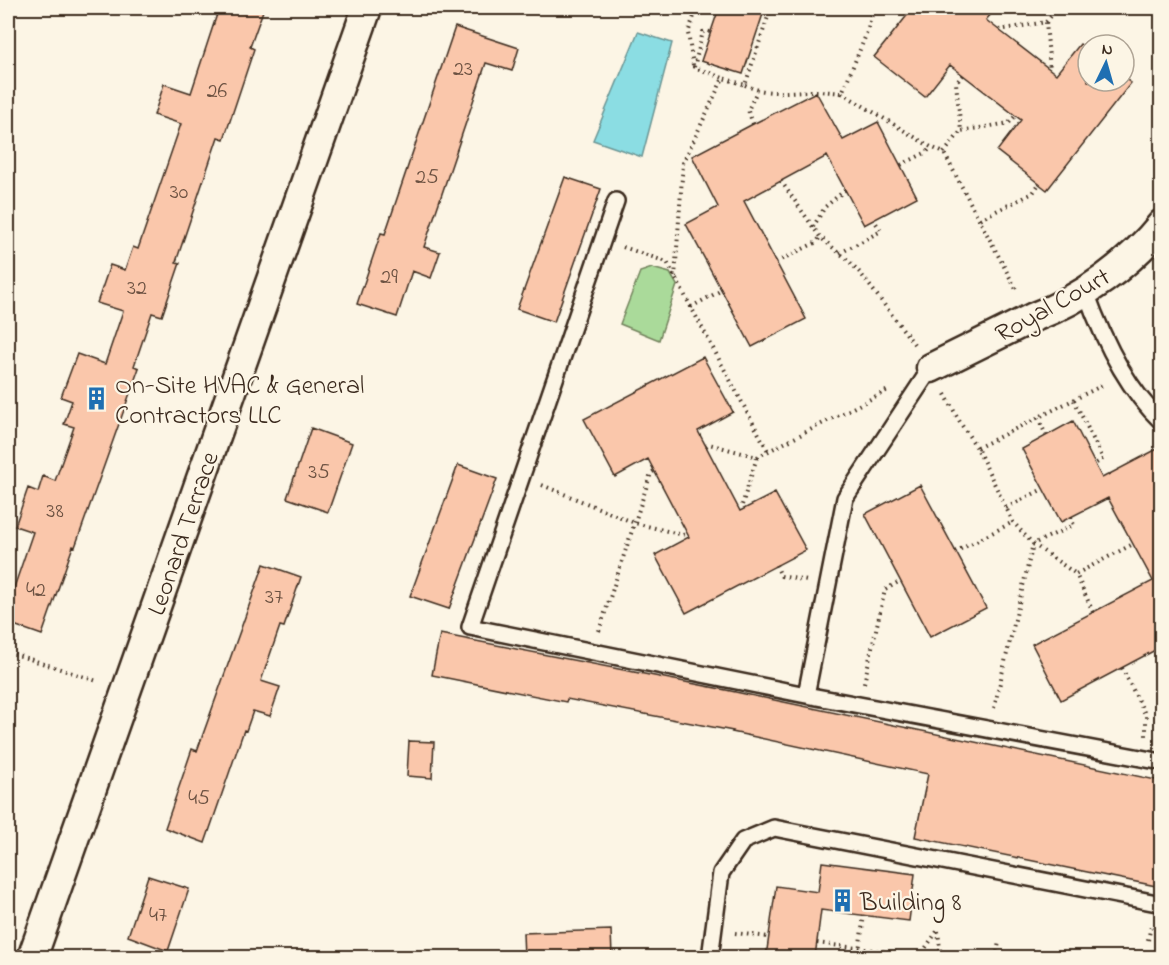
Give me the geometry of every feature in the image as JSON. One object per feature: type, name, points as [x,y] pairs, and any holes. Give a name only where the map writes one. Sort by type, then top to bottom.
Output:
[{"type":"street","name":"Leonard Terrace","points":[[32,957],[367,8]]},
{"type":"street","name":"Royal Court","points":[[931,368],[1086,292],[1125,262],[1161,224]]},
{"type":"lane","points":[[616,201],[470,627],[806,695],[1161,762]]},
{"type":"lane","points":[[1086,292],[1098,324],[1125,375],[1149,410],[1161,422]]},
{"type":"lane","points":[[806,695],[845,498],[931,368]]},
{"type":"lane","points":[[710,957],[721,873],[743,841],[774,828],[1161,904]]},
{"type":"path","points":[[694,67],[688,33],[697,8]]},
{"type":"path","points":[[745,85],[771,8]]},
{"type":"path","points":[[842,93],[867,35],[874,8]]},
{"type":"path","points":[[999,30],[1046,22],[1058,8]]},
{"type":"path","points":[[1046,22],[1050,70]]},
{"type":"path","points":[[694,67],[703,32],[710,32]]},
{"type":"path","points":[[694,67],[757,91],[842,93],[944,153],[1008,276],[1034,317]]},
{"type":"path","points":[[961,131],[956,83],[963,75]]},
{"type":"path","points":[[675,277],[683,163],[723,78]]},
{"type":"path","points":[[753,124],[748,110],[757,91]]},
{"type":"path","points":[[944,153],[961,131],[1010,123],[1016,115]]},
{"type":"path","points":[[900,165],[927,152],[931,147]]},
{"type":"path","points":[[781,181],[820,237],[861,274],[931,368],[976,448],[1013,522],[1033,544],[1076,574],[1093,612]]},
{"type":"path","points":[[980,219],[1033,193],[1039,184]]},
{"type":"path","points":[[813,227],[825,207],[845,190]]},
{"type":"path","points":[[840,253],[881,231],[874,220]]},
{"type":"path","points":[[776,262],[817,242],[820,237]]},
{"type":"path","points":[[603,240],[668,262],[768,451]]},
{"type":"path","points":[[691,307],[722,290]]},
{"type":"path","points":[[706,446],[709,444],[757,457],[931,368]]},
{"type":"path","points":[[976,448],[1125,375]]},
{"type":"path","points":[[1074,400],[1102,459],[1095,464]]},
{"type":"path","points":[[1038,418],[1046,435]]},
{"type":"path","points":[[738,507],[742,505],[757,457]]},
{"type":"path","points":[[593,652],[651,473],[654,471]]},
{"type":"path","points":[[522,475],[562,494],[635,523],[682,534],[687,533]]},
{"type":"path","points":[[1006,508],[1043,489]]},
{"type":"path","points":[[1033,544],[1074,525],[1071,517]]},
{"type":"path","points":[[956,552],[1013,522]]},
{"type":"path","points":[[990,729],[1033,544]]},
{"type":"path","points":[[1076,574],[1133,544]]},
{"type":"path","points":[[776,565],[781,576],[828,585]]},
{"type":"path","points":[[859,705],[885,590],[900,580]]},
{"type":"path","points":[[8,652],[127,690]]},
{"type":"path","points":[[1122,668],[1146,716],[1147,728],[1143,758]]},
{"type":"path","points":[[858,957],[864,915]]},
{"type":"path","points":[[713,930],[769,937]]},
{"type":"path","points":[[817,943],[920,956],[938,930],[941,957]]},
{"type":"path","points":[[996,957],[999,942]]},
{"type":"green space","points":[[652,268],[670,273],[677,285],[659,340],[620,324],[640,272]]},
{"type":"water","points":[[638,32],[672,43],[642,157],[593,140]]},
{"type":"building","points":[[219,8],[264,8],[250,47],[254,49],[224,139],[218,137],[176,262],[180,263],[162,316],[152,313],[134,366],[139,368],[42,635],[8,623],[8,605],[33,532],[15,526],[28,488],[38,492],[43,476],[55,481],[74,427],[64,424],[72,401],[61,397],[77,354],[105,364],[123,311],[97,303],[110,265],[125,270],[133,247],[138,249],[181,124],[154,115],[164,84],[191,93]]},
{"type":"building","points":[[719,8],[765,8],[743,74],[701,61]]},
{"type":"building","points":[[913,8],[996,8],[986,20],[1056,74],[1076,49],[1076,93],[1123,93],[1047,190],[997,151],[1021,120],[950,65],[925,97],[874,57]]},
{"type":"building","points":[[455,27],[519,48],[512,71],[486,63],[424,247],[440,252],[431,278],[412,271],[397,317],[357,304],[381,233],[385,234]]},
{"type":"building","points":[[816,92],[843,140],[878,122],[917,197],[864,225],[827,156],[744,201],[806,319],[752,347],[686,224],[718,207],[692,156]]},
{"type":"building","points":[[565,177],[601,189],[554,322],[517,309]]},
{"type":"building","points":[[703,357],[733,412],[698,431],[740,511],[775,493],[806,550],[686,613],[655,555],[689,537],[648,459],[615,477],[584,419]]},
{"type":"building","points":[[1073,421],[1102,478],[1161,447],[1161,647],[1061,700],[1032,644],[1153,581],[1108,498],[1061,522],[1022,449]]},
{"type":"building","points":[[311,428],[352,443],[328,512],[287,498]]},
{"type":"building","points":[[458,465],[497,479],[449,609],[410,596]]},
{"type":"building","points":[[920,485],[986,608],[930,637],[865,514]]},
{"type":"building","points":[[264,564],[301,577],[284,627],[280,626],[261,681],[280,687],[270,716],[253,711],[246,731],[244,730],[205,843],[165,828],[192,749],[197,751]]},
{"type":"building","points":[[440,634],[726,690],[1161,781],[1161,887],[915,837],[928,774],[733,731],[567,699],[566,702],[432,675]]},
{"type":"building","points":[[409,741],[434,742],[432,778],[407,776]]},
{"type":"building","name":"Building 8","points":[[822,862],[915,874],[909,921],[821,910],[815,957],[766,957],[776,886],[818,892]]},
{"type":"building","points":[[148,876],[189,889],[168,951],[128,936]]},
{"type":"building","points":[[611,930],[612,957],[524,957],[523,933]]},
{"type":"place","name":"On-Site HVAC & General Contractors LLC","points":[[97,399]]},
{"type":"place","name":"Building 8","points":[[842,901]]}]
